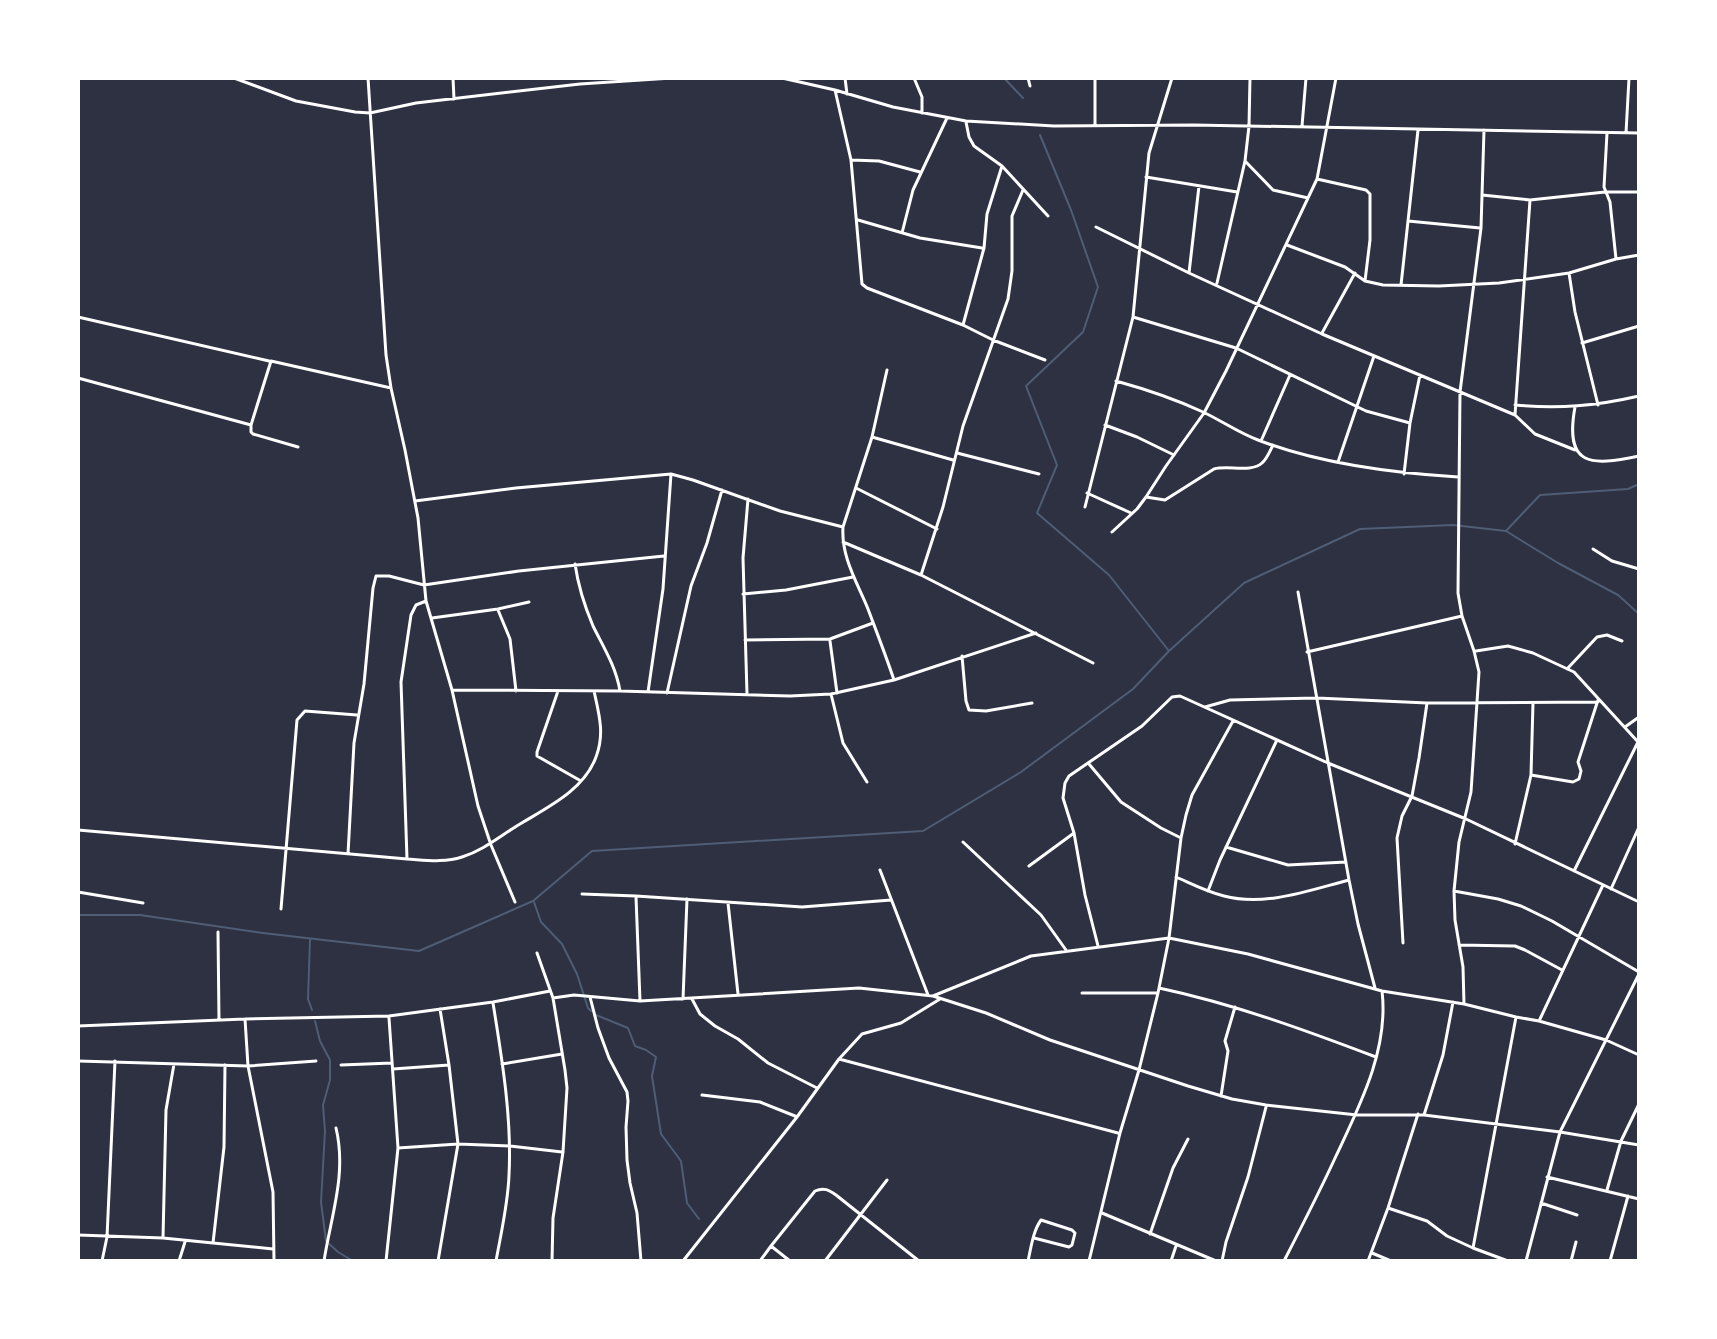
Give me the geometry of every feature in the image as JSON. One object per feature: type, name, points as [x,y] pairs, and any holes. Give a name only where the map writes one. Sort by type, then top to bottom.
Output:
[{"type":"street","points":[[234,78],[296,101],[370,113],[416,103],[580,84],[672,78]]},
{"type":"street","points":[[368,78],[386,355],[415,501],[426,601],[452,690],[475,791],[491,845],[515,902]]},
{"type":"street","points":[[453,78],[454,99]]},
{"type":"street","points":[[580,78],[580,84]]},
{"type":"street","points":[[782,78],[966,121],[1054,126],[1639,133]]},
{"type":"street","points":[[845,78],[847,94]]},
{"type":"street","points":[[914,78],[922,97],[922,113]]},
{"type":"street","points":[[1028,78],[1030,86]]},
{"type":"street","points":[[1095,78],[1095,125]]},
{"type":"street","points":[[1085,507],[1133,317],[1149,153],[1172,78]]},
{"type":"street","points":[[1217,285],[1245,161],[1250,78]]},
{"type":"street","points":[[1302,127],[1306,78]]},
{"type":"street","points":[[1112,532],[1146,497],[1204,413],[1258,304],[1317,179],[1336,78]]},
{"type":"street","points":[[1626,133],[1629,78]]},
{"type":"street","points":[[835,90],[851,160],[862,284],[1045,360]]},
{"type":"street","points":[[902,233],[920,172],[947,118]]},
{"type":"street","points":[[966,121],[974,146],[1002,166],[1048,216]]},
{"type":"street","points":[[1401,285],[1419,129]]},
{"type":"street","points":[[1464,1004],[1454,891],[1459,842],[1471,792],[1479,672],[1458,593],[1458,477],[1460,392],[1481,228],[1484,130]]},
{"type":"street","points":[[1607,132],[1605,192],[1610,202],[1616,259]]},
{"type":"street","points":[[851,160],[887,163],[920,172]]},
{"type":"street","points":[[1245,161],[1273,190],[1309,198]]},
{"type":"street","points":[[963,325],[984,248],[987,214],[1002,166]]},
{"type":"street","points":[[1146,177],[1239,192]]},
{"type":"street","points":[[1317,179],[1366,190],[1370,194],[1370,240],[1365,281]]},
{"type":"street","points":[[1189,273],[1199,186]]},
{"type":"street","points":[[921,575],[937,529],[963,426],[1011,286],[1012,220],[1023,190]]},
{"type":"street","points":[[1482,195],[1530,200],[1605,192],[1639,192]]},
{"type":"street","points":[[1515,415],[1530,200]]},
{"type":"street","points":[[858,220],[928,240],[984,248]]},
{"type":"street","points":[[1408,221],[1481,228]]},
{"type":"street","points":[[1096,227],[1322,334],[1515,415],[1535,434],[1575,450],[1585,458],[1608,463],[1639,456]]},
{"type":"street","points":[[1287,245],[1336,263],[1365,281],[1383,285],[1475,285],[1569,273],[1639,255]]},
{"type":"street","points":[[1322,334],[1355,273]]},
{"type":"street","points":[[1569,273],[1598,405]]},
{"type":"street","points":[[78,317],[391,388]]},
{"type":"street","points":[[1133,317],[1236,348],[1356,407],[1410,423]]},
{"type":"street","points":[[1582,343],[1639,326]]},
{"type":"street","points":[[1338,462],[1374,355]]},
{"type":"street","points":[[271,361],[251,432],[298,447]]},
{"type":"street","points":[[887,370],[872,437],[843,527],[843,542],[853,577],[894,680]]},
{"type":"street","points":[[1261,441],[1290,375]]},
{"type":"street","points":[[1404,474],[1420,375]]},
{"type":"street","points":[[78,378],[251,425]]},
{"type":"street","points":[[1116,381],[1204,413],[1273,445],[1338,462],[1404,474],[1458,477]]},
{"type":"street","points":[[1515,405],[1575,407],[1639,396]]},
{"type":"street","points":[[1575,407],[1571,432],[1575,450]]},
{"type":"street","points":[[1105,425],[1174,455]]},
{"type":"street","points":[[872,437],[954,461]]},
{"type":"street","points":[[1146,497],[1165,500],[1221,467],[1250,468],[1261,465],[1273,445]]},
{"type":"street","points":[[956,452],[1039,474]]},
{"type":"street","points":[[415,501],[671,474],[780,511],[843,527]]},
{"type":"street","points":[[648,692],[663,589],[671,474]]},
{"type":"street","points":[[856,488],[937,529]]},
{"type":"street","points":[[667,693],[691,586],[722,490]]},
{"type":"street","points":[[1087,493],[1132,513]]},
{"type":"street","points":[[747,694],[743,594],[748,499]]},
{"type":"street","points":[[843,542],[921,575],[1093,663]]},
{"type":"street","points":[[1593,549],[1612,561],[1639,569]]},
{"type":"street","points":[[348,854],[357,715],[364,684],[376,576],[424,585],[575,564],[664,556]]},
{"type":"street","points":[[575,564],[593,624],[617,675],[620,691]]},
{"type":"street","points":[[743,594],[786,590],[853,577]]},
{"type":"street","points":[[1298,592],[1349,880],[1375,989]]},
{"type":"street","points":[[407,859],[401,682],[411,615],[416,605],[426,601]]},
{"type":"street","points":[[432,618],[529,602]]},
{"type":"street","points":[[498,609],[510,639],[516,691]]},
{"type":"street","points":[[1307,652],[1462,616]]},
{"type":"street","points":[[745,640],[830,639],[873,623]]},
{"type":"street","points":[[452,690],[790,696],[831,694],[894,680],[1036,633]]},
{"type":"street","points":[[1567,669],[1597,637],[1607,635],[1622,641]]},
{"type":"street","points":[[830,639],[837,693]]},
{"type":"street","points":[[1474,651],[1508,646],[1533,653],[1574,672],[1638,743],[1574,871]]},
{"type":"street","points":[[962,656],[969,710],[986,711],[1032,703]]},
{"type":"street","points":[[558,691],[537,756],[581,781]]},
{"type":"street","points":[[78,830],[407,859],[453,859],[491,845],[556,802],[581,781],[597,755],[602,728],[594,691]]},
{"type":"street","points":[[831,694],[843,743],[867,782]]},
{"type":"street","points":[[1098,946],[1063,790],[1069,776],[1142,726],[1172,697],[1180,696],[1328,763],[1466,819],[1639,902]]},
{"type":"street","points":[[1205,707],[1230,700],[1317,698],[1427,703],[1598,700]]},
{"type":"street","points":[[1531,775],[1573,782],[1579,779],[1581,771],[1578,762],[1598,700]]},
{"type":"street","points":[[1403,943],[1397,838],[1402,816],[1412,796],[1427,703]]},
{"type":"street","points":[[1515,844],[1531,775],[1533,703]]},
{"type":"street","points":[[281,909],[297,720],[305,711],[357,715]]},
{"type":"street","points":[[1625,727],[1639,717]]},
{"type":"street","points":[[1089,1261],[1158,991],[1169,938],[1186,815],[1192,795],[1233,721]]},
{"type":"street","points":[[1208,891],[1277,741]]},
{"type":"street","points":[[1088,763],[1121,802],[1181,838]]},
{"type":"street","points":[[1611,889],[1639,827]]},
{"type":"street","points":[[1029,866],[1074,833]]},
{"type":"street","points":[[963,842],[1031,905],[1066,950]]},
{"type":"street","points":[[1226,847],[1288,865],[1346,862]]},
{"type":"street","points":[[880,870],[930,995]]},
{"type":"street","points":[[1176,877],[1234,898],[1265,899],[1349,880]]},
{"type":"street","points":[[1539,1021],[1603,885]]},
{"type":"street","points":[[1454,891],[1512,903],[1552,921],[1639,973],[1560,1132],[1526,1261]]},
{"type":"street","points":[[78,892],[143,903]]},
{"type":"street","points":[[582,894],[802,907],[891,900]]},
{"type":"street","points":[[636,896],[640,1001]]},
{"type":"street","points":[[683,999],[687,899]]},
{"type":"street","points":[[728,903],[738,994]]},
{"type":"street","points":[[218,932],[219,1020]]},
{"type":"street","points":[[930,995],[1027,957],[1169,938],[1248,954],[1382,991],[1464,1004],[1539,1021],[1606,1040],[1639,1055]]},
{"type":"street","points":[[1459,945],[1515,946],[1562,970]]},
{"type":"street","points":[[537,953],[553,998],[567,1088],[563,1152],[553,1218],[552,1261]]},
{"type":"street","points":[[553,998],[574,995],[640,1001],[859,988],[930,995],[986,1013],[1028,1032],[1221,1096],[1266,1105],[1357,1115],[1421,1114],[1639,1145]]},
{"type":"street","points":[[78,1026],[389,1016],[550,991]]},
{"type":"street","points":[[1082,993],[1158,991],[1235,1007],[1376,1057]]},
{"type":"street","points":[[1284,1261],[1357,1115],[1376,1057],[1383,1023],[1382,991]]},
{"type":"street","points":[[590,996],[609,1058],[627,1092],[627,1160],[637,1213],[641,1261]]},
{"type":"street","points":[[692,999],[700,1014],[715,1026],[738,1039],[768,1063],[818,1089]]},
{"type":"street","points":[[683,1261],[856,1039],[862,1034],[901,1023],[941,999]]},
{"type":"street","points":[[493,1002],[510,1146],[508,1191],[496,1261]]},
{"type":"street","points":[[1368,1261],[1443,1055],[1453,1002]]},
{"type":"street","points":[[1221,1096],[1228,1051],[1225,1041],[1235,1007]]},
{"type":"street","points":[[438,1261],[458,1144],[440,1009]]},
{"type":"street","points":[[386,1261],[398,1148],[389,1016]]},
{"type":"street","points":[[1473,1248],[1516,1017]]},
{"type":"street","points":[[245,1019],[248,1066],[273,1192],[274,1261]]},
{"type":"street","points":[[502,1064],[562,1054]]},
{"type":"street","points":[[839,1059],[1120,1133]]},
{"type":"street","points":[[78,1061],[248,1066],[316,1061]]},
{"type":"street","points":[[102,1261],[107,1237],[115,1061]]},
{"type":"street","points":[[163,1238],[166,1110],[174,1064]]},
{"type":"street","points":[[213,1243],[224,1147],[225,1065]]},
{"type":"street","points":[[341,1065],[449,1065]]},
{"type":"street","points":[[702,1095],[760,1102],[797,1117]]},
{"type":"street","points":[[1607,1190],[1621,1141],[1639,1104]]},
{"type":"street","points":[[1222,1261],[1266,1105]]},
{"type":"street","points":[[325,1258],[338,1188],[341,1149],[336,1128]]},
{"type":"street","points":[[1150,1234],[1173,1168],[1188,1139]]},
{"type":"street","points":[[398,1148],[458,1144],[563,1152]]},
{"type":"street","points":[[1547,1177],[1639,1199]]},
{"type":"street","points":[[825,1261],[887,1180]]},
{"type":"street","points":[[760,1261],[815,1191],[822,1188],[829,1190],[919,1261]]},
{"type":"street","points":[[1610,1261],[1628,1196]]},
{"type":"street","points":[[1541,1203],[1577,1215]]},
{"type":"street","points":[[1388,1208],[1427,1221],[1447,1236],[1508,1261]]},
{"type":"street","points":[[1101,1213],[1216,1261]]},
{"type":"street","points":[[1028,1261],[1037,1224],[1041,1220],[1075,1233],[1069,1247],[1034,1238]]},
{"type":"street","points":[[78,1235],[163,1238],[273,1250]]},
{"type":"street","points":[[179,1261],[185,1241]]},
{"type":"street","points":[[1571,1261],[1576,1242]]},
{"type":"street","points":[[1171,1261],[1176,1245]]},
{"type":"street","points":[[771,1246],[790,1261]]},
{"type":"street","points":[[1371,1252],[1391,1261]]},
{"type":"street","points":[[1479,1261],[1482,1252]]},
{"type":"waterway","points":[[1004,78],[1023,98]]},
{"type":"waterway","points":[[1040,135],[1098,287],[1083,332],[1026,386],[1057,465],[1037,513],[1109,575],[1169,651],[1244,583],[1360,529],[1453,525],[1506,531],[1540,495],[1628,489],[1639,484]]},
{"type":"waterway","points":[[1506,531],[1618,595],[1639,614]]},
{"type":"waterway","points":[[78,915],[140,915],[419,951],[533,901],[592,851],[923,831],[1021,772],[1133,689],[1169,651]]},
{"type":"waterway","points":[[534,902],[541,922],[562,944],[591,1011]]},
{"type":"waterway","points":[[310,940],[308,999],[312,1010]]},
{"type":"waterway","points":[[596,1015],[628,1028],[635,1046],[656,1057],[652,1076],[661,1134],[681,1161],[687,1203],[699,1219]]},
{"type":"waterway","points":[[315,1021],[320,1041],[330,1060],[330,1080],[323,1105],[325,1131],[321,1202],[326,1241],[353,1261]]}]
